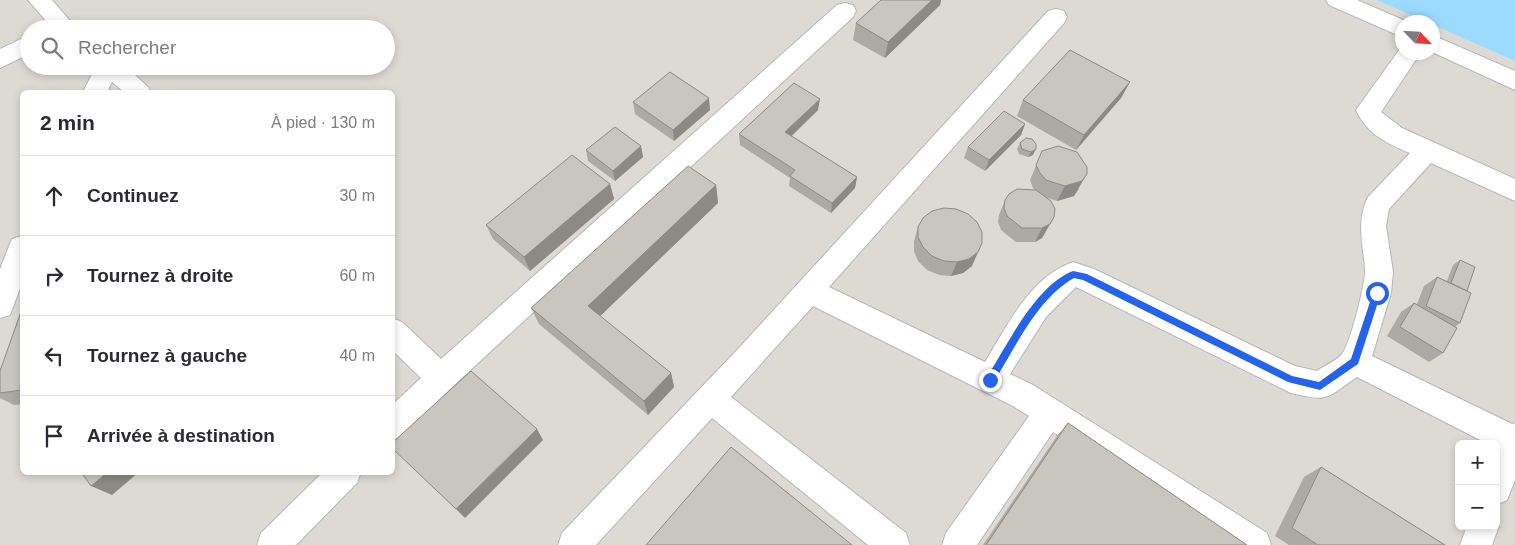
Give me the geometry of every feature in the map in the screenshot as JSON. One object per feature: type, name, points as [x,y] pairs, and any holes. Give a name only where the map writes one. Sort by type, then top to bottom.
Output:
[{"type":"lane","points":[[39,0],[54,20]]},
{"type":"lane","points":[[1337,0],[1395,26]]},
{"type":"lane","points":[[395,423],[441,378],[845,11]]},
{"type":"lane","points":[[574,545],[809,291],[1056,17]]},
{"type":"lane","points":[[1440,47],[1515,81]]},
{"type":"lane","points":[[0,60],[20,48]]},
{"type":"lane","points":[[1404,60],[1368,110],[1371,118],[1378,125],[1515,191]]},
{"type":"lane","points":[[96,90],[104,75]]},
{"type":"lane","points":[[119,75],[137,90]]},
{"type":"lane","points":[[990,380],[1035,308],[1058,283],[1073,274],[1084,277],[1291,380],[1306,385],[1320,386],[1355,362],[1377,293],[1380,272],[1373,226],[1377,205],[1428,150]]},
{"type":"lane","points":[[0,306],[20,252]]},
{"type":"lane","points":[[809,291],[990,380],[1049,413],[1255,545]]},
{"type":"lane","points":[[395,334],[441,378]]},
{"type":"lane","points":[[1355,362],[1515,439],[1498,485]]},
{"type":"lane","points":[[711,398],[894,545]]},
{"type":"lane","points":[[958,545],[1049,413]]},
{"type":"lane","points":[[273,545],[343,475]]},
{"type":"lane","points":[[1476,545],[1482,530]]},
{"type":"shaded area","points":[[0,0],[1376,0],[1411,15],[1395,15],[1395,60],[1440,60],[1440,28],[1515,61],[1515,545],[0,545]]},
{"type":"water","points":[[1376,0],[1515,0],[1515,61],[1440,28],[1440,15],[1411,15]]},
{"type":"building","points":[[881,0],[932,0],[888,42],[856,23]]},
{"type":"building","points":[[1070,50],[1130,82],[1084,135],[1023,100]]},
{"type":"building","points":[[670,72],[709,98],[673,130],[633,102]]},
{"type":"building","points":[[794,83],[820,99],[785,132],[857,177],[832,203],[790,176],[795,170],[739,134]]},
{"type":"building","points":[[1004,111],[1025,124],[989,160],[968,147]]},
{"type":"building","points":[[615,127],[641,146],[613,171],[586,150]]},
{"type":"building","points":[[1026,138],[1032,139],[1036,144],[1036,149],[1031,152],[1022,149],[1020,143]]},
{"type":"building","points":[[1058,146],[1077,152],[1087,167],[1087,174],[1082,181],[1065,186],[1046,180],[1040,173],[1036,165],[1042,151]]},
{"type":"building","points":[[572,155],[610,184],[524,257],[486,225]]},
{"type":"building","points":[[688,166],[716,185],[588,306],[671,373],[644,401],[531,308]]},
{"type":"building","points":[[1017,189],[1036,190],[1051,201],[1055,209],[1054,217],[1050,224],[1042,228],[1022,228],[1007,216],[1004,208],[1005,200],[1009,194]]},
{"type":"building","points":[[944,208],[956,209],[968,214],[977,222],[982,232],[982,243],[978,252],[969,259],[957,262],[944,261],[932,256],[923,247],[918,237],[918,227],[923,218],[932,211]]},
{"type":"building","points":[[1460,260],[1475,267],[1467,291],[1451,283]]},
{"type":"building","points":[[1437,277],[1471,293],[1460,323],[1426,306]]},
{"type":"building","points":[[1414,303],[1457,328],[1443,353],[1400,327]]},
{"type":"building","points":[[20,315],[20,390],[0,393],[0,371]]},
{"type":"building","points":[[471,371],[537,429],[456,509],[395,451],[395,440]]},
{"type":"building","points":[[1068,423],[1247,545],[986,545]]},
{"type":"building","points":[[731,447],[852,545],[646,545]]},
{"type":"building","points":[[1321,467],[1445,545],[1318,545],[1292,528]]},
{"type":"building","points":[[83,475],[104,475],[91,486]]},
{"type":"route","points":[[990,380],[1035,308],[1058,283],[1073,274],[1084,277],[1291,380],[1306,385],[1320,386],[1355,362],[1377,293]]}]
